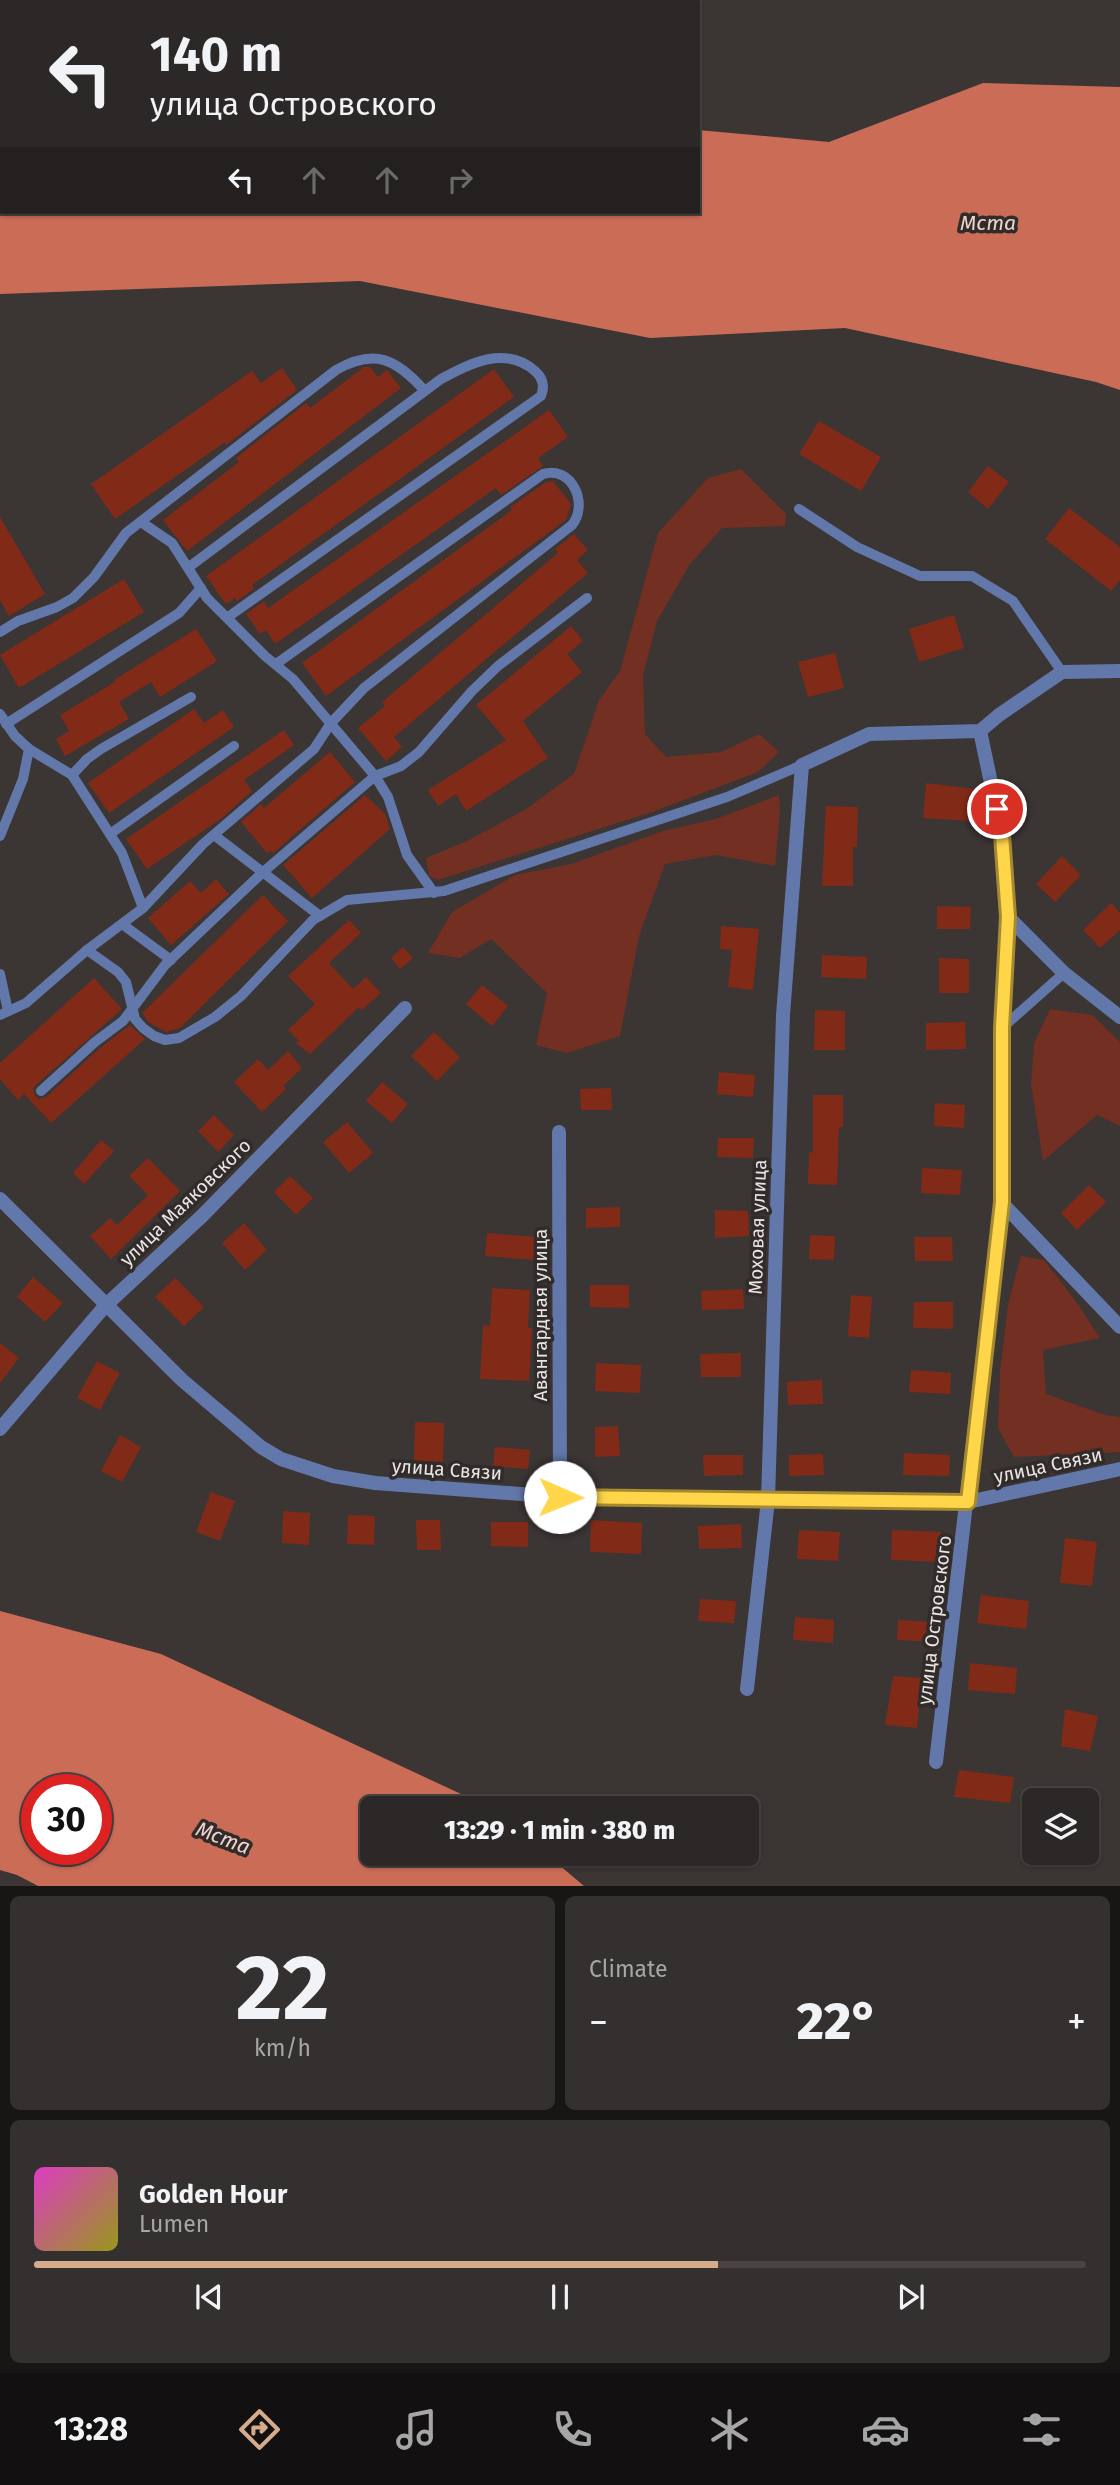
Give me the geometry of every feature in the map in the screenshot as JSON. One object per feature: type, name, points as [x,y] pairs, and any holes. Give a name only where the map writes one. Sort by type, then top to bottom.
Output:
[{"type":"street","points":[[802,765],[869,734],[980,731],[1062,672],[1120,671]]},
{"type":"street","name":"улица Островского","points":[[936,1762],[1002,1202],[1002,1028],[1008,917],[1002,835],[980,731]]},
{"type":"street","name":"Моховая улица","points":[[747,1689],[768,1500],[783,1015],[802,765]]},
{"type":"street","points":[[1008,917],[1064,973],[1120,1017]]},
{"type":"street","name":"улица Маяковского","points":[[0,1429],[105,1306],[202,1216],[405,1008]]},
{"type":"street","name":"Авангардная улица","points":[[559,1132],[560,1497]]},
{"type":"street","name":"улица Связи","points":[[0,1199],[182,1380],[261,1447],[305,1469],[333,1476],[375,1483],[560,1497],[968,1502],[1120,1469]]},
{"type":"street","points":[[1002,1202],[1120,1327]]},
{"type":"lane","points":[[189,567],[424,390],[470,363],[496,357],[512,358],[528,365],[540,376],[544,388],[541,396],[229,617]]},
{"type":"lane","points":[[0,632],[18,621],[74,598],[94,577],[126,533],[336,370],[350,362],[366,358],[396,363],[424,390]]},
{"type":"lane","points":[[0,974],[4,1013],[26,1003],[87,950],[143,908],[214,835],[314,750],[331,723],[364,688],[572,525],[579,517],[580,509],[578,497],[570,481],[563,474],[553,471],[543,474],[275,664]]},
{"type":"lane","points":[[799,509],[857,547],[920,576],[972,576],[1013,601],[1062,672]]},
{"type":"lane","points":[[141,522],[172,543],[208,598],[293,679],[375,776],[388,797],[407,855],[434,893]]},
{"type":"lane","points":[[143,908],[122,853],[72,775],[29,750],[3,719],[179,613],[201,588]]},
{"type":"lane","points":[[41,1091],[94,1042],[123,1021],[148,984],[262,873],[375,776],[401,766],[419,752],[472,691],[498,667],[587,598]]},
{"type":"lane","points":[[72,775],[101,750],[191,697]]},
{"type":"lane","points":[[110,834],[234,746]]},
{"type":"lane","points":[[0,836],[23,779],[29,750]]},
{"type":"lane","points":[[87,950],[118,972],[126,982],[135,1019],[153,1036],[165,1040],[179,1038],[215,1017],[241,996],[313,920],[347,900],[434,893],[727,797],[802,765]]},
{"type":"lane","points":[[214,835],[320,916]]},
{"type":"lane","points":[[122,924],[171,960]]},
{"type":"lane","points":[[1002,1028],[1064,973]]},
{"type":"shaded area","points":[[741,469],[786,514],[785,526],[722,528],[690,564],[657,621],[643,676],[645,734],[666,757],[721,752],[759,734],[779,752],[758,772],[652,812],[438,880],[429,876],[426,858],[467,841],[526,809],[574,774],[599,700],[620,671],[658,533],[708,478]]},
{"type":"shaded area","points":[[779,795],[775,866],[716,855],[665,864],[639,936],[620,1036],[567,1053],[536,1045],[547,993],[491,939],[460,958],[428,953],[452,912],[515,875],[571,864],[663,831],[716,819]]},
{"type":"shaded area","points":[[1050,1009],[1092,1015],[1120,1042],[1120,1126],[1097,1115],[1043,1161],[1031,1084],[1034,1044]]},
{"type":"shaded area","points":[[1021,1256],[1044,1260],[1100,1338],[1043,1350],[1046,1394],[1105,1415],[1120,1417],[1120,1452],[1014,1457],[998,1428],[1000,1372],[1008,1304]]},
{"type":"water","name":"Мста","points":[[983,83],[1120,87],[1120,390],[1096,382],[845,328],[650,338],[360,281],[0,294],[0,214],[700,214],[700,130],[829,142]]},
{"type":"water","name":"Мста","points":[[0,1611],[161,1654],[465,1796],[360,1796],[360,1866],[560,1866],[584,1886],[38,1886],[0,1870]]},
{"type":"building","points":[[364,367],[370,367],[378,377],[387,370],[401,388],[187,551],[163,520],[239,462],[236,458],[306,403],[310,408]]},
{"type":"building","points":[[282,368],[297,390],[226,445],[225,442],[115,519],[91,484],[252,371],[261,383]]},
{"type":"building","points":[[494,369],[514,397],[252,585],[254,589],[237,601],[235,598],[226,604],[206,576]]},
{"type":"building","points":[[549,410],[568,437],[538,458],[543,466],[501,495],[496,488],[275,644],[266,630],[260,634],[246,614],[264,601],[268,608]]},
{"type":"building","points":[[819,421],[881,457],[861,491],[799,454]]},
{"type":"building","points":[[988,466],[1009,482],[988,509],[968,492]]},
{"type":"building","points":[[553,481],[571,504],[566,520],[326,696],[302,663],[512,510],[510,507],[546,482]]},
{"type":"building","points":[[1069,508],[1120,547],[1120,580],[1111,591],[1045,539]]},
{"type":"building","points":[[0,517],[45,594],[9,616],[0,600]]},
{"type":"building","points":[[574,534],[588,550],[577,560],[588,573],[394,737],[402,747],[386,761],[358,728],[385,706],[382,702],[558,553],[555,549]]},
{"type":"building","points":[[124,579],[144,612],[19,688],[0,655]]},
{"type":"building","points":[[954,615],[964,648],[919,662],[909,629]]},
{"type":"building","points":[[571,626],[583,641],[567,654],[582,672],[523,721],[548,758],[466,811],[456,794],[438,806],[428,790],[506,740],[476,705]]},
{"type":"building","points":[[196,629],[217,661],[160,697],[151,682],[119,702],[129,719],[65,756],[56,739],[69,731],[60,715]]},
{"type":"building","points":[[835,653],[844,688],[808,697],[798,662]]},
{"type":"building","points":[[194,709],[204,723],[223,710],[234,727],[109,813],[88,783]]},
{"type":"building","points":[[284,730],[294,745],[244,780],[252,791],[222,818],[147,869],[126,839]]},
{"type":"building","points":[[330,752],[355,782],[273,853],[267,853],[241,822],[261,804],[264,808]]},
{"type":"building","points":[[926,783],[975,789],[973,821],[923,818]]},
{"type":"building","points":[[365,795],[385,814],[390,829],[312,898],[283,865]]},
{"type":"building","points":[[826,806],[858,807],[857,847],[853,847],[853,886],[822,886]]},
{"type":"building","points":[[1062,856],[1081,875],[1055,902],[1036,884]]},
{"type":"building","points":[[216,879],[229,894],[171,945],[148,918],[190,881],[201,893]]},
{"type":"building","points":[[263,895],[288,921],[180,1028],[166,1032],[148,1022],[142,1013]]},
{"type":"building","points":[[1111,903],[1120,913],[1120,930],[1100,948],[1083,930]]},
{"type":"building","points":[[937,906],[971,907],[970,929],[937,929]]},
{"type":"building","points":[[349,920],[361,933],[329,963],[353,989],[366,977],[381,993],[362,1010],[359,1007],[310,1054],[296,1043],[299,1041],[288,1030],[315,1004],[288,976]]},
{"type":"building","points":[[721,926],[759,929],[753,990],[728,987],[732,950],[720,949]]},
{"type":"building","points":[[403,947],[413,958],[400,969],[391,958]]},
{"type":"building","points":[[822,955],[867,957],[866,979],[821,977]]},
{"type":"building","points":[[939,958],[969,959],[969,993],[939,993]]},
{"type":"building","points":[[94,978],[122,1009],[36,1085],[33,1089],[35,1096],[39,1099],[46,1097],[130,1025],[145,1039],[51,1123],[24,1094],[18,1100],[0,1079],[0,1063]]},
{"type":"building","points":[[482,985],[508,1006],[492,1026],[466,1004]]},
{"type":"building","points":[[815,1010],[845,1011],[845,1050],[814,1050]]},
{"type":"building","points":[[965,1022],[966,1049],[926,1050],[926,1023]]},
{"type":"building","points":[[434,1032],[460,1057],[437,1081],[411,1056]]},
{"type":"building","points":[[288,1051],[302,1068],[283,1086],[286,1089],[262,1112],[234,1082],[258,1059],[268,1070]]},
{"type":"building","points":[[719,1072],[755,1075],[753,1097],[717,1094]]},
{"type":"building","points":[[382,1082],[408,1104],[392,1123],[366,1101]]},
{"type":"building","points":[[611,1088],[612,1110],[581,1110],[580,1089]]},
{"type":"building","points":[[813,1095],[843,1095],[843,1127],[839,1127],[837,1185],[808,1184],[809,1152],[813,1153]]},
{"type":"building","points":[[935,1103],[965,1105],[964,1128],[934,1126]]},
{"type":"building","points":[[214,1115],[234,1135],[218,1152],[198,1131]]},
{"type":"building","points":[[347,1122],[373,1153],[349,1173],[323,1142]]},
{"type":"building","points":[[718,1138],[754,1138],[753,1158],[717,1157]]},
{"type":"building","points":[[101,1140],[114,1151],[84,1184],[73,1173]]},
{"type":"building","points":[[148,1158],[180,1191],[111,1259],[90,1236],[110,1218],[117,1225],[148,1195],[129,1176]]},
{"type":"building","points":[[922,1168],[962,1170],[960,1195],[921,1193]]},
{"type":"building","points":[[290,1176],[313,1198],[296,1215],[274,1192]]},
{"type":"building","points":[[1089,1185],[1106,1202],[1077,1230],[1061,1213]]},
{"type":"building","points":[[620,1207],[620,1227],[586,1228],[586,1208]]},
{"type":"building","points":[[715,1210],[748,1211],[749,1236],[715,1238]]},
{"type":"building","points":[[244,1223],[267,1250],[245,1270],[222,1243]]},
{"type":"building","points":[[487,1233],[536,1237],[534,1260],[485,1256]]},
{"type":"building","points":[[810,1235],[835,1236],[834,1260],[809,1259]]},
{"type":"building","points":[[914,1237],[952,1237],[953,1261],[915,1261]]},
{"type":"building","points":[[33,1277],[63,1303],[45,1322],[17,1297]]},
{"type":"building","points":[[175,1278],[204,1307],[184,1326],[155,1297]]},
{"type":"building","points":[[590,1285],[629,1285],[629,1308],[590,1307]]},
{"type":"building","points":[[492,1288],[530,1290],[528,1328],[532,1328],[529,1381],[480,1379],[483,1325],[490,1326]]},
{"type":"building","points":[[743,1289],[744,1309],[702,1310],[701,1291]]},
{"type":"building","points":[[851,1295],[872,1297],[869,1338],[848,1336]]},
{"type":"building","points":[[914,1302],[953,1302],[953,1329],[913,1328]]},
{"type":"building","points":[[0,1343],[19,1358],[0,1383]]},
{"type":"building","points":[[741,1353],[741,1377],[701,1377],[700,1354]]},
{"type":"building","points":[[97,1361],[120,1373],[100,1410],[77,1398]]},
{"type":"building","points":[[596,1363],[641,1365],[640,1393],[595,1391]]},
{"type":"building","points":[[911,1370],[951,1373],[950,1394],[909,1392]]},
{"type":"building","points":[[822,1380],[823,1404],[788,1405],[787,1382]]},
{"type":"building","points":[[415,1422],[444,1423],[443,1462],[414,1461]]},
{"type":"building","points":[[618,1426],[620,1456],[595,1457],[595,1427]]},
{"type":"building","points":[[120,1435],[141,1447],[122,1482],[101,1471]]},
{"type":"building","points":[[495,1447],[530,1450],[528,1469],[493,1466]]},
{"type":"building","points":[[904,1453],[950,1455],[949,1476],[903,1475]]},
{"type":"building","points":[[823,1454],[824,1475],[789,1476],[789,1455]]},
{"type":"building","points":[[703,1455],[743,1455],[743,1475],[704,1476]]},
{"type":"building","points":[[211,1492],[235,1501],[220,1541],[196,1532]]},
{"type":"building","points":[[283,1511],[310,1513],[309,1545],[282,1543]]},
{"type":"building","points":[[348,1515],[375,1516],[374,1545],[347,1544]]},
{"type":"building","points":[[416,1520],[440,1520],[441,1550],[417,1550]]},
{"type":"building","points":[[591,1520],[642,1523],[641,1554],[590,1552]]},
{"type":"building","points":[[491,1522],[528,1522],[528,1547],[491,1546]]},
{"type":"building","points":[[741,1524],[742,1548],[699,1549],[698,1526]]},
{"type":"building","points":[[799,1530],[840,1532],[838,1561],[797,1559]]},
{"type":"building","points":[[892,1530],[941,1532],[939,1562],[891,1560]]},
{"type":"building","points":[[1065,1538],[1097,1542],[1092,1586],[1060,1583]]},
{"type":"building","points":[[981,1595],[1029,1601],[1026,1629],[977,1623]]},
{"type":"building","points":[[700,1599],[736,1601],[734,1623],[698,1621]]},
{"type":"building","points":[[795,1617],[834,1620],[833,1643],[793,1640]]},
{"type":"building","points":[[898,1620],[933,1622],[932,1642],[897,1640]]},
{"type":"building","points":[[970,1663],[1017,1668],[1015,1694],[968,1690]]},
{"type":"building","points":[[893,1676],[922,1678],[917,1728],[885,1725]]},
{"type":"building","points":[[1065,1709],[1098,1716],[1090,1751],[1061,1746]]},
{"type":"building","points":[[959,1770],[1014,1777],[1010,1803],[954,1797]]},
{"type":"route","points":[[560,1497],[968,1502],[1002,1202],[1002,1028],[1008,917],[1002,835],[997,809]]}]
